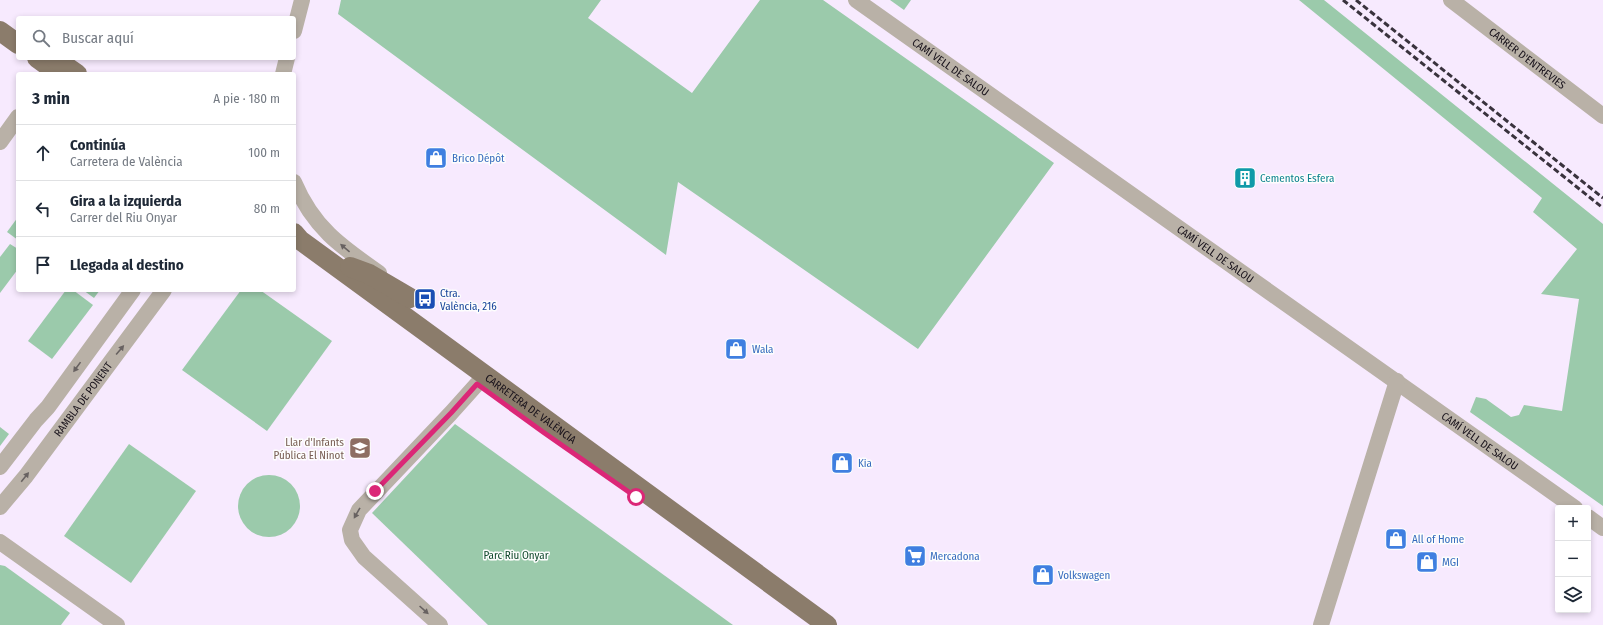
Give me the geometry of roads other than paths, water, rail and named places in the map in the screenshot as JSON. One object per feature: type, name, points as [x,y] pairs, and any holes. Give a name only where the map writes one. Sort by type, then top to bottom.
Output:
[{"type":"main road","points":[[0,20],[16,31]]},
{"type":"main road","points":[[0,31],[16,43]]},
{"type":"main road","points":[[40,60],[54,69],[68,72]]},
{"type":"main road","name":"CARRETERA DE VALÈNCIA","points":[[296,235],[330,263],[828,625]]},
{"type":"main road","name":"CARRETERA DE VALÈNCIA","points":[[296,252],[812,625]]},
{"type":"main road","points":[[330,263],[342,264],[369,274],[410,298]]},
{"type":"street","points":[[296,23],[302,0]]},
{"type":"street","name":"CAMÍ VELL DE SALOU","points":[[856,0],[1572,505]]},
{"type":"street","name":"CARRER D'ENTREVIES","points":[[1451,0],[1603,116]]},
{"type":"street","points":[[284,72],[286,60]]},
{"type":"street","points":[[0,142],[16,120]]},
{"type":"street","points":[[296,186],[307,210],[330,236],[391,281],[410,298]]},
{"type":"street","points":[[0,467],[36,420],[48,407],[132,292]]},
{"type":"street","name":"RAMBLA DE PONENT","points":[[0,507],[26,476],[163,292]]},
{"type":"street","points":[[1321,625],[1397,381]]},
{"type":"street","points":[[440,625],[364,557],[352,540],[350,530],[359,510],[367,500],[477,384]]},
{"type":"street","points":[[1591,519],[1603,528]]},
{"type":"street","points":[[0,542],[117,625]]},
{"type":"railway","points":[[1343,0],[1603,208]]},
{"type":"railway","points":[[1356,0],[1603,198]]},
{"type":"place","name":"Brico Dépôt","points":[[436,158]]},
{"type":"place","name":"Cementos Esfera","points":[[1245,178]]},
{"type":"place","name":"Ctra. València, 216","points":[[425,299]]},
{"type":"place","name":"Wala","points":[[736,349]]},
{"type":"place","name":"Llar d'Infants Pública El Ninot","points":[[360,448]]},
{"type":"place","name":"Kia","points":[[842,463]]},
{"type":"place","name":"All of Home","points":[[1396,539]]},
{"type":"place","name":"Mercadona","points":[[915,556]]},
{"type":"place","name":"MGI","points":[[1427,562]]},
{"type":"place","name":"Volkswagen","points":[[1043,575]]},
{"type":"park label","name":"Parc Riu Onyar","points":[[516,555]]}]
